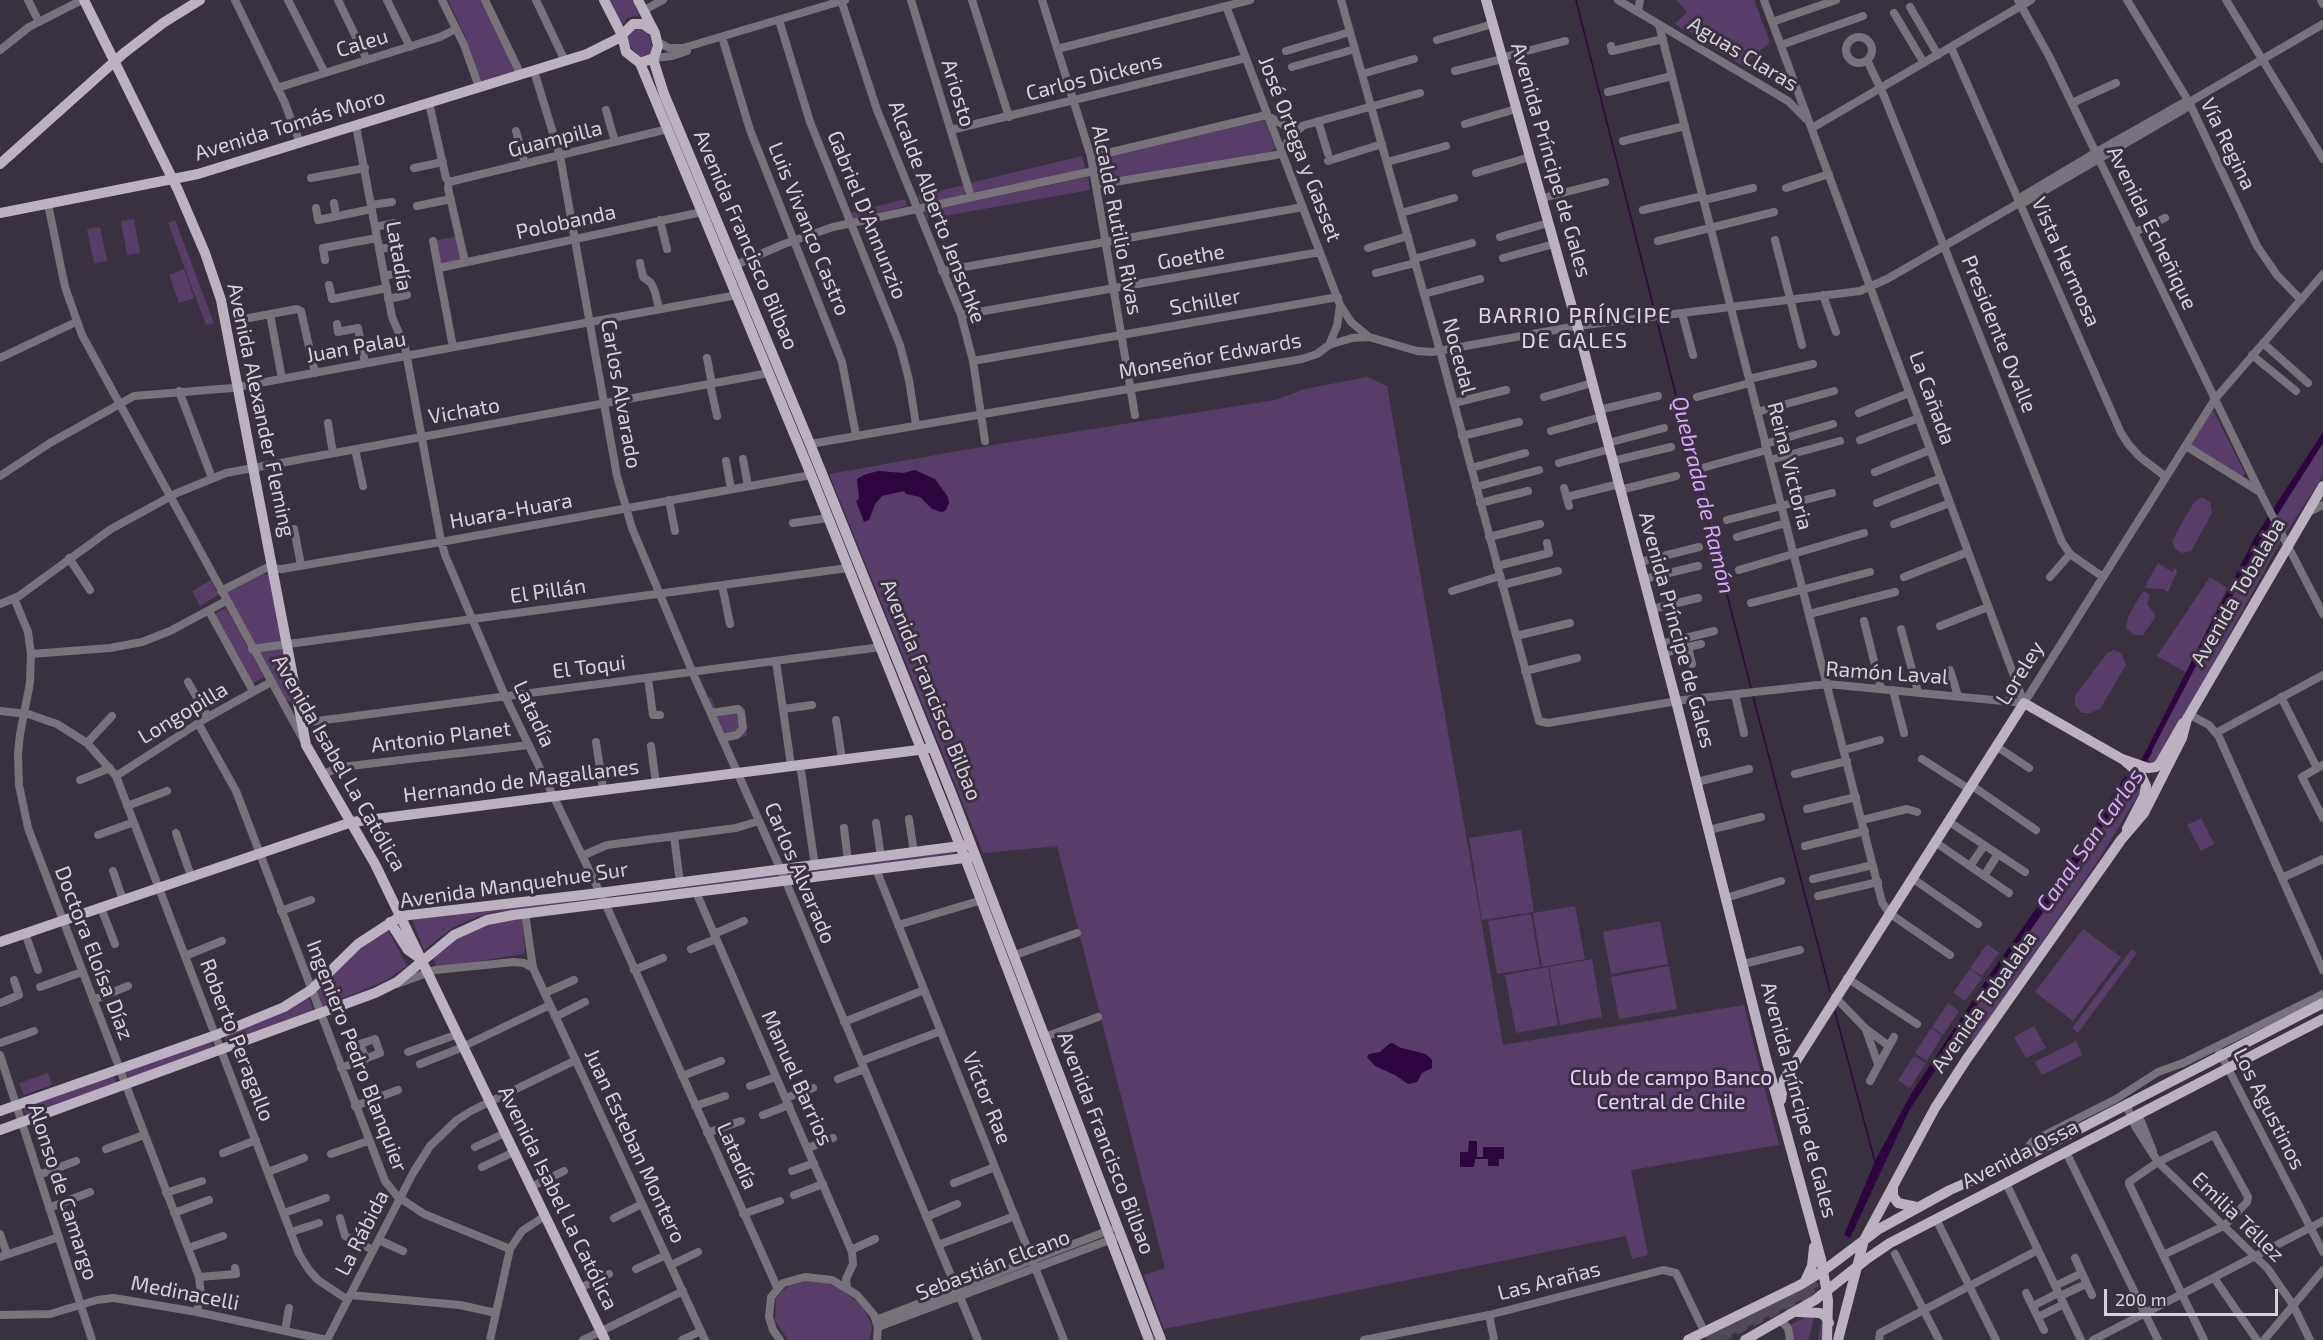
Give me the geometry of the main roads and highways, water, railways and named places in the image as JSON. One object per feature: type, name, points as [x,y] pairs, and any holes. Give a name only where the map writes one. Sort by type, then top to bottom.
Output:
[{"type":"main road","name":"Avenida Alexander Fleming","points":[[83,0],[173,180],[205,253],[221,300],[306,745]]},
{"type":"main road","points":[[0,164],[114,62],[163,23],[200,0]]},
{"type":"main road","points":[[604,0],[626,52],[639,63],[653,59],[658,50],[658,42],[643,8]]},
{"type":"main road","name":"Avenida Príncipe de Gales","points":[[1486,0],[1492,24],[1505,57],[1516,109],[1640,562],[1823,1271]]},
{"type":"main road","points":[[621,36],[633,24],[643,24],[652,30]]},
{"type":"main road","name":"Avenida Tomás Moro","points":[[0,213],[173,180],[587,54],[621,36]]},
{"type":"main road","name":"Avenida Tomás Moro","points":[[587,54],[618,50],[626,52]]},
{"type":"main road","name":"Avenida Francisco Bilbao","points":[[653,59],[660,83],[731,268],[810,444],[935,752],[982,900],[1114,1234],[1161,1340]]},
{"type":"main road","name":"Avenida Francisco Bilbao","points":[[639,63],[702,212],[731,268],[737,295],[880,648],[966,846]]},
{"type":"main road","points":[[794,434],[801,441],[810,444]]},
{"type":"main road","name":"Avenida Tobalaba","points":[[1838,1340],[1864,1240],[1929,1119],[1956,1074],[2121,840],[2136,825],[2182,738],[2188,717],[2323,486]]},
{"type":"main road","name":"Loreley","points":[[1782,1110],[1780,1093],[1784,1080],[2024,703],[2139,769]]},
{"type":"main road","points":[[2121,840],[2146,792],[2145,782],[2139,769],[2154,768],[2158,765],[2188,717]]},
{"type":"main road","name":"Avenida Isabel La Católica","points":[[306,745],[352,822],[401,916],[603,1335]]},
{"type":"main road","points":[[922,749],[935,752]]},
{"type":"main road","name":"Hernando de Magallanes","points":[[0,942],[352,822],[922,749]]},
{"type":"main road","name":"Avenida Manquehue Sur","points":[[0,1130],[321,1014],[387,987],[444,942],[469,927],[494,919],[680,883],[966,846]]},
{"type":"main road","name":"Avenida Francisco Bilbao","points":[[970,857],[1015,955],[1149,1340]]},
{"type":"main road","name":"Avenida Manquehue Sur","points":[[0,1111],[216,1035],[277,1010],[311,990],[354,948],[401,916],[696,892],[970,857]]},
{"type":"main road","points":[[390,922],[411,954],[422,960]]},
{"type":"main road","name":"Avenida Ossa","points":[[1688,1340],[1800,1286],[1864,1240],[1918,1207],[1967,1182],[2029,1155],[2126,1104],[2219,1050],[2323,1003]]},
{"type":"main road","name":"Avenida Ossa","points":[[1745,1340],[1797,1312],[1884,1247],[2323,1019]]},
{"type":"main road","points":[[2029,1155],[2035,1168]]},
{"type":"main road","points":[[1893,1186],[1893,1196],[1898,1203],[1918,1207]]},
{"type":"main road","points":[[1800,1286],[1810,1273],[1815,1238]]},
{"type":"main road","points":[[1823,1271],[1829,1323],[1827,1340]]},
{"type":"main road","points":[[1797,1312],[1820,1313],[1829,1323]]},
{"type":"water","points":[[2323,432],[2323,443],[2262,539],[2147,760],[2144,757],[2149,745],[2255,537]]},
{"type":"water","points":[[915,470],[935,479],[948,497],[949,503],[946,510],[942,512],[932,509],[920,497],[906,494],[904,491],[882,496],[875,504],[869,520],[864,522],[856,501],[859,499],[857,479],[879,471],[903,473]]},
{"type":"water","points":[[2125,776],[2132,781],[2092,843],[1976,1007],[1909,1111],[1850,1238],[1844,1235],[1876,1159],[1911,1094],[1988,977],[2095,825]]},
{"type":"water","points":[[1392,1043],[1401,1048],[1426,1054],[1432,1060],[1432,1068],[1422,1073],[1417,1082],[1408,1084],[1375,1066],[1367,1057],[1369,1054],[1380,1052]]},
{"type":"water","points":[[1469,1141],[1477,1141],[1477,1157],[1483,1157],[1483,1147],[1504,1147],[1504,1159],[1499,1159],[1499,1166],[1488,1166],[1488,1159],[1475,1159],[1474,1167],[1460,1167],[1460,1152],[1468,1152]]},
{"type":"waterway","name":"Quebrada de Ramón","points":[[1576,0],[1655,313]]},
{"type":"waterway","name":"Quebrada de Ramón","points":[[1657,321],[1751,688]]},
{"type":"waterway","name":"Quebrada de Ramón","points":[[1753,696],[1830,991]]},
{"type":"waterway","name":"Canal San Carlos","points":[[2127,787],[2149,752]]},
{"type":"waterway","name":"Quebrada de Ramón","points":[[1835,1012],[1875,1162]]},
{"type":"tunnel","points":[[1707,1340],[1813,1287],[1814,1290],[1713,1340]]},
{"type":"district","name":"BARRIO PRÍNCIPE DE GALES","points":[[1575,328]]},
{"type":"park label","name":"Club de campo Banco Central de Chile","points":[[1671,1090]]}]
